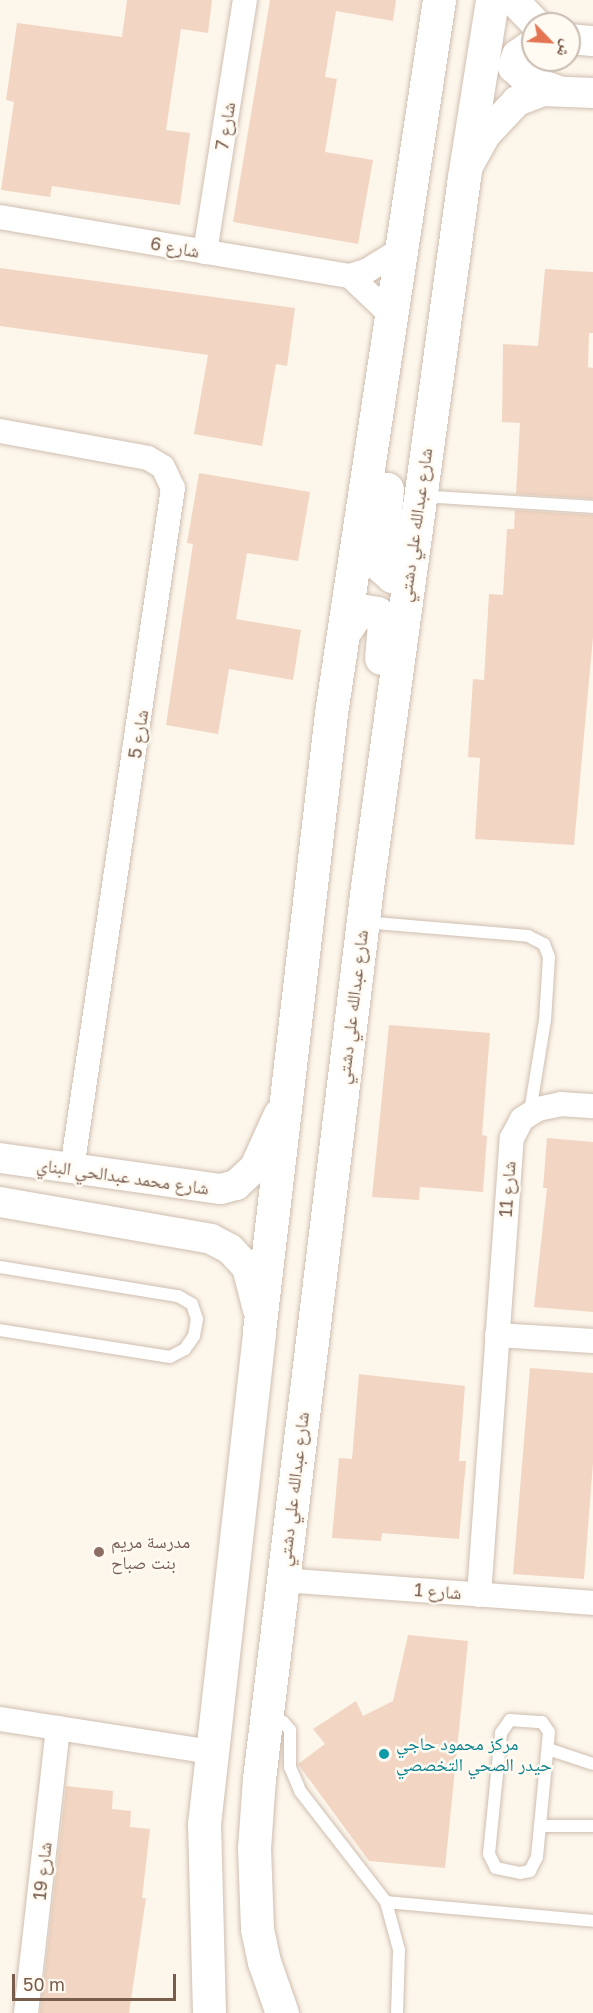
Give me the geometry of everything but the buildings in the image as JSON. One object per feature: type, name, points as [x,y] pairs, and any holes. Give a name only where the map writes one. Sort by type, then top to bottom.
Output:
[{"type":"main road","points":[[209,2013],[204,1824],[259,1331],[344,632],[439,0]]},
{"type":"main road","name":"شارع عبدالله علي دشتي","points":[[282,2013],[264,1962],[255,1896],[254,1848],[266,1717],[362,922],[407,579],[464,177],[492,0]]},
{"type":"main road","points":[[391,315],[398,394],[380,558],[381,566],[392,576],[407,579]]},
{"type":"main road","points":[[344,632],[359,610],[377,613],[384,624],[356,813],[356,850],[367,887]]},
{"type":"street","name":"شارع 7","points":[[205,252],[244,0]]},
{"type":"street","points":[[513,0],[524,12]]},
{"type":"street","points":[[521,52],[517,55],[513,67],[526,80],[561,91]]},
{"type":"street","points":[[464,177],[476,148],[506,110],[535,93],[561,91],[593,93]]},
{"type":"street","name":"شارع 6","points":[[0,217],[350,276]]},
{"type":"street","points":[[391,315],[350,276],[385,261],[401,249]]},
{"type":"street","name":"شارع 5","points":[[0,431],[147,458],[163,466],[172,488],[72,1169]]},
{"type":"street","name":"شارع محمد عبدالحي البناي","points":[[0,1158],[178,1186],[229,1188],[249,1174],[271,1134],[288,1082]]},
{"type":"street","points":[[530,1113],[561,1104],[593,1106]]},
{"type":"street","name":"شارع 11","points":[[479,1594],[509,1157],[516,1127],[530,1113]]},
{"type":"street","points":[[0,1190],[176,1215],[185,1207],[187,1198],[178,1186]]},
{"type":"street","points":[[0,1202],[185,1232],[220,1244],[237,1255],[251,1274],[259,1331]]},
{"type":"street","points":[[497,1335],[593,1341]]},
{"type":"street","name":"شارع 1","points":[[282,1580],[593,1603]]},
{"type":"street","points":[[0,1719],[211,1752]]},
{"type":"street","name":"شارع 19","points":[[26,2013],[58,1728]]},
{"type":"lane","points":[[419,496],[593,507]]},
{"type":"lane","points":[[362,922],[528,936],[544,944],[549,957],[545,1020],[530,1113]]},
{"type":"lane","points":[[0,1267],[178,1296],[192,1304],[197,1319],[194,1336],[185,1349],[170,1357],[0,1330]]},
{"type":"lane","points":[[266,1717],[277,1719],[290,1730],[292,1778],[386,1902],[399,1950],[397,2013]]},
{"type":"lane","points":[[514,1719],[542,1722],[549,1732],[540,1826],[537,1857],[530,1871],[520,1873],[492,1864],[489,1854],[501,1733],[506,1723],[514,1719]]},
{"type":"lane","points":[[548,1749],[593,1764]]},
{"type":"lane","points":[[540,1826],[593,1826]]},
{"type":"lane","points":[[386,1902],[593,1921]]},
{"type":"place","name":"مدرسة مريم بنت صباح","points":[[99,1552]]},
{"type":"place","name":"مركز محمود حاجي حيدر الصحي التخصصي","points":[[384,1754]]}]
